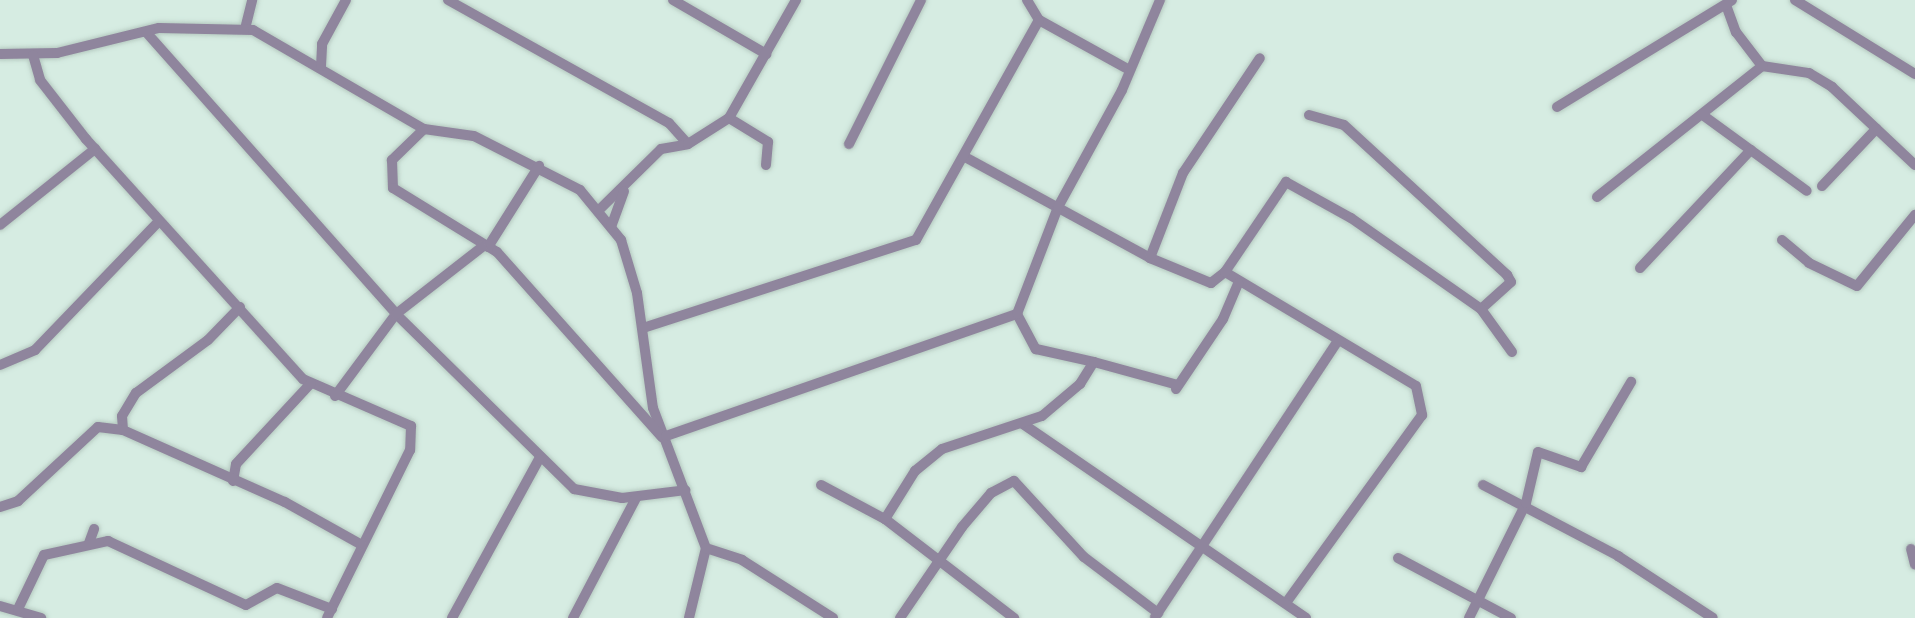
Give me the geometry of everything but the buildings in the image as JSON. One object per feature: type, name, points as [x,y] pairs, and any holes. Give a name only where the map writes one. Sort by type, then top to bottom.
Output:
[{"type":"street","points":[[245,29],[252,0]]},
{"type":"street","points":[[321,66],[322,44],[346,0]]},
{"type":"street","points":[[448,0],[677,128],[688,144]]},
{"type":"street","points":[[674,0],[766,54]]},
{"type":"street","points":[[599,210],[624,191],[661,149],[688,144],[729,118],[796,0]]},
{"type":"street","points":[[849,144],[921,0]]},
{"type":"street","points":[[1029,0],[1037,16],[1126,68]]},
{"type":"street","points":[[643,328],[916,240],[965,157],[1037,16],[1040,0]]},
{"type":"street","points":[[1160,0],[1126,68],[1122,90],[1058,207],[1017,314],[1035,349],[1094,362],[1177,387],[1223,319],[1238,283]]},
{"type":"street","points":[[1796,0],[1915,74]]},
{"type":"street","points":[[1558,107],[1729,2],[1736,32],[1762,66],[1809,73],[1915,164]]},
{"type":"street","points":[[0,54],[33,55],[146,32],[245,29],[304,55],[424,129],[474,136],[539,166],[599,210],[628,260],[643,328],[643,373],[706,548],[689,618]]},
{"type":"street","points":[[146,32],[396,314],[539,459],[580,492],[636,498],[686,490]]},
{"type":"street","points":[[304,55],[322,44]]},
{"type":"street","points":[[18,609],[44,555],[89,542],[126,546],[246,605],[278,588],[330,613],[410,450],[411,426],[335,396],[311,383],[95,149],[40,80],[33,55]]},
{"type":"street","points":[[1150,257],[1183,173],[1260,58]]},
{"type":"street","points":[[1597,197],[1704,116],[1762,66]]},
{"type":"street","points":[[1309,115],[1344,125],[1507,275],[1511,282],[1481,309]]},
{"type":"street","points":[[1704,116],[1807,191]]},
{"type":"street","points":[[729,118],[768,142],[765,165]]},
{"type":"street","points":[[424,129],[392,160],[393,188],[485,247],[527,283],[665,438]]},
{"type":"street","points":[[1822,186],[1876,129]]},
{"type":"street","points":[[0,225],[95,149]]},
{"type":"street","points":[[1640,268],[1751,150]]},
{"type":"street","points":[[965,157],[1150,257],[1211,283],[1224,272],[1286,182],[1351,218],[1481,309],[1511,352]]},
{"type":"street","points":[[335,396],[396,314],[485,247],[539,166]]},
{"type":"street","points":[[611,227],[624,191]]},
{"type":"street","points":[[1782,240],[1810,263],[1857,286],[1915,215]]},
{"type":"street","points":[[0,365],[35,350],[159,221]]},
{"type":"street","points":[[1224,272],[1238,283],[1310,318],[1337,342],[1416,386],[1422,415],[1286,603]]},
{"type":"street","points":[[123,430],[122,416],[136,393],[208,340],[240,307]]},
{"type":"street","points":[[665,438],[1017,314]]},
{"type":"street","points":[[900,618],[936,561],[990,493],[1014,481],[1084,557],[1156,615],[1337,342]]},
{"type":"street","points":[[886,519],[915,471],[942,449],[1023,424],[1080,384],[1094,362]]},
{"type":"street","points":[[1469,618],[1525,503],[1538,452],[1581,467],[1631,382]]},
{"type":"street","points":[[233,481],[236,464],[311,383]]},
{"type":"street","points":[[1023,424],[1200,549],[1306,618]]},
{"type":"street","points":[[0,507],[18,501],[98,427],[123,430],[362,545]]},
{"type":"street","points":[[452,618],[539,459]]},
{"type":"street","points":[[821,485],[886,519],[936,561],[1014,618]]},
{"type":"street","points":[[1483,485],[1525,503],[1713,618]]},
{"type":"street","points":[[573,618],[636,498]]},
{"type":"street","points":[[89,542],[94,529]]},
{"type":"street","points":[[706,548],[743,560],[833,618]]},
{"type":"street","points":[[1911,549],[1915,565]]},
{"type":"street","points":[[1398,558],[1480,597],[1511,618]]},
{"type":"street","points":[[0,606],[18,609],[41,618]]}]
